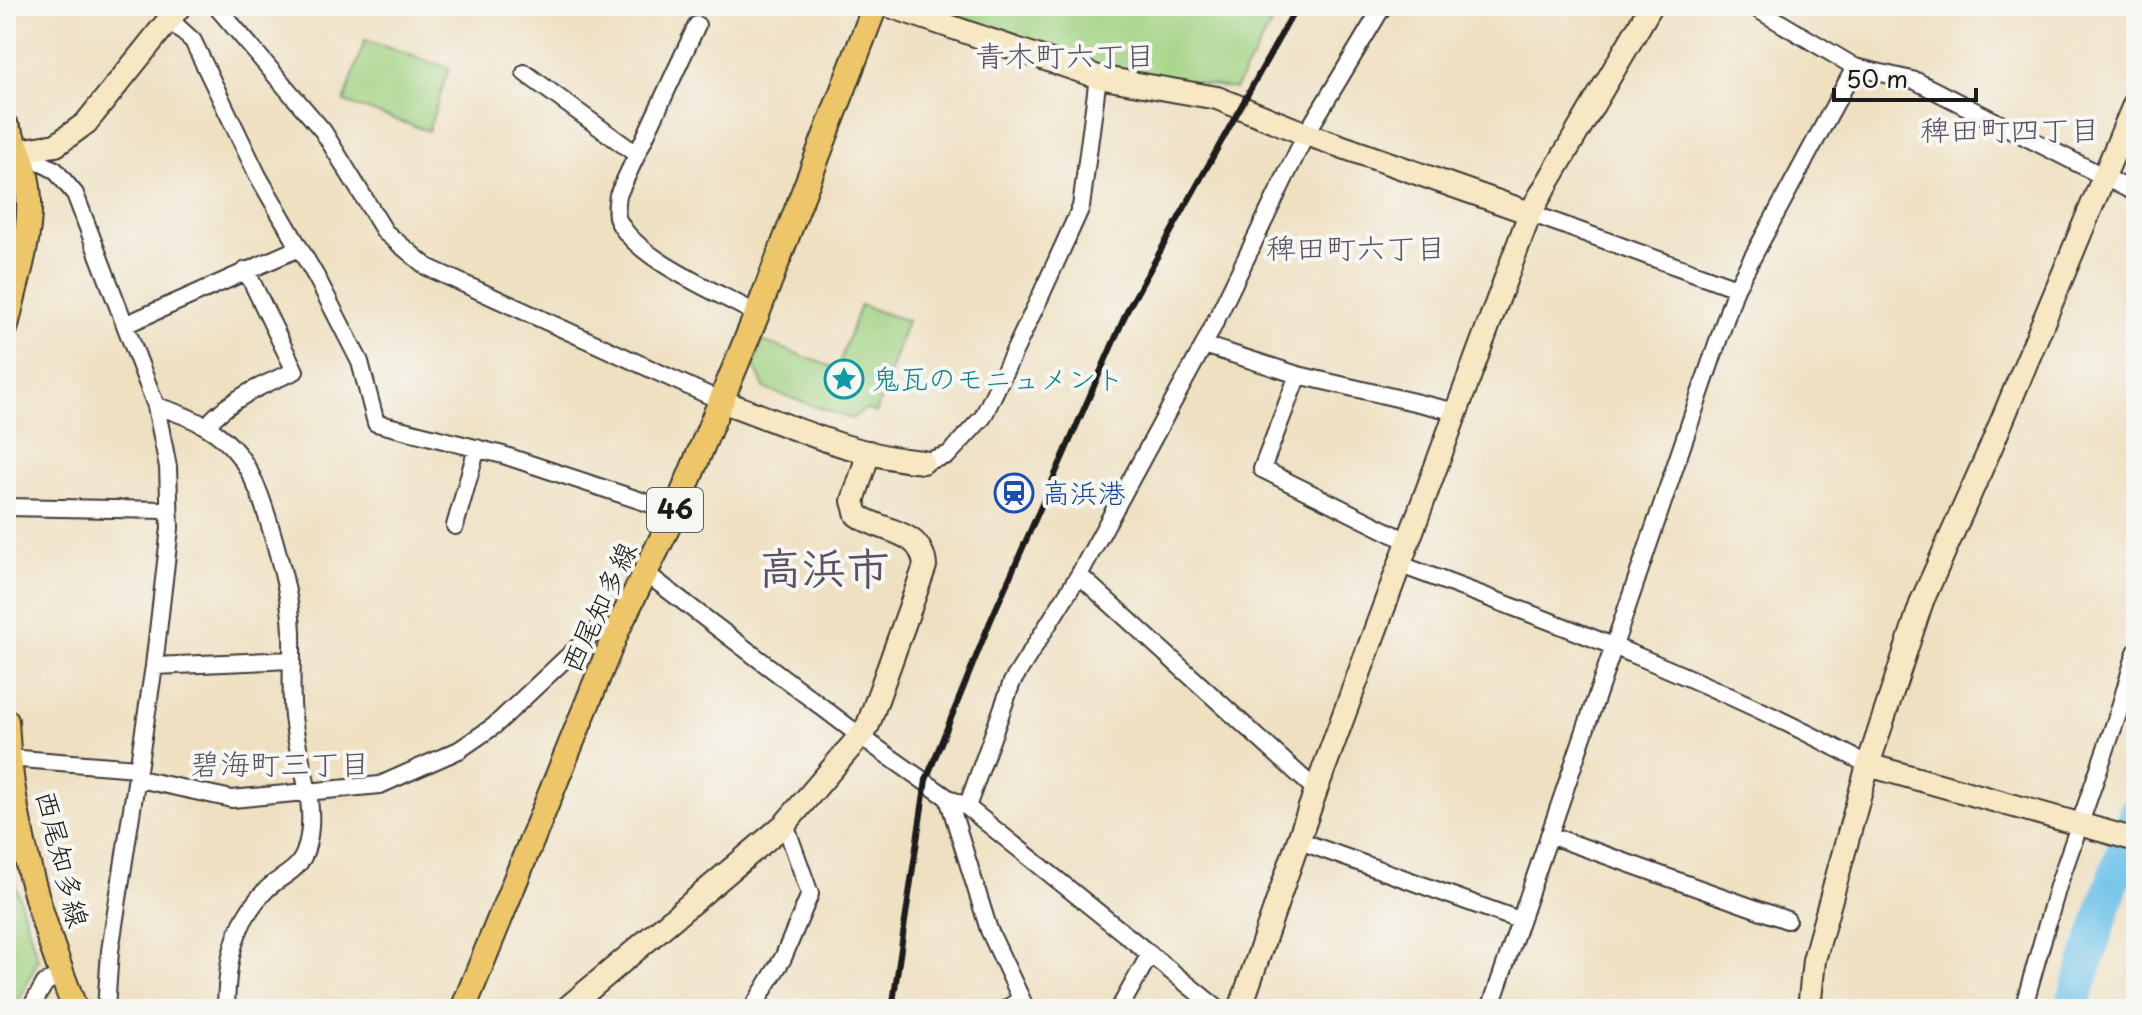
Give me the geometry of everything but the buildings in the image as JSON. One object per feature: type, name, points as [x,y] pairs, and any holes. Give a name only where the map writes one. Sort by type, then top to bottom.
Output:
[{"type":"main road","name":"西尾知多線","points":[[463,1009],[618,628],[675,512],[757,314],[875,6]]},
{"type":"main road","points":[[6,127],[31,192],[29,233],[6,326]]},
{"type":"main road","name":"西尾知多線","points":[[6,721],[8,758],[22,838],[61,974],[75,1009]]},
{"type":"street","points":[[216,6],[323,131],[385,232],[427,267],[721,401],[896,460],[923,462],[948,455],[983,417],[1081,207],[1098,77]]},
{"type":"street","points":[[890,6],[1098,77],[1217,98],[1306,134],[1736,288]]},
{"type":"street","points":[[967,807],[1012,682],[1079,575],[1204,345],[1306,134],[1383,6]]},
{"type":"street","points":[[1240,1009],[1316,790],[1530,213],[1651,6]]},
{"type":"street","points":[[1752,6],[1855,67],[1916,81],[2136,193]]},
{"type":"street","points":[[14,153],[56,145],[86,123],[175,13],[193,41],[258,176],[360,362],[376,423],[477,448],[594,483],[675,512]]},
{"type":"street","points":[[697,25],[618,195],[616,216],[628,235],[650,254],[757,314]]},
{"type":"street","points":[[1490,1009],[1736,288],[1855,67]]},
{"type":"street","points":[[525,73],[636,154]]},
{"type":"street","points":[[1809,1009],[1814,960],[1868,765],[1922,601],[1991,447],[2136,100]]},
{"type":"street","points":[[14,153],[55,170],[75,194],[156,406],[168,467],[167,510],[170,528],[154,666],[110,951],[106,1009]]},
{"type":"street","points":[[127,324],[299,248]]},
{"type":"street","points":[[207,425],[222,409],[254,389],[295,371],[246,270]]},
{"type":"street","points":[[1204,345],[1298,375],[1457,412]]},
{"type":"street","points":[[1298,375],[1262,469],[1409,542]]},
{"type":"street","points":[[156,406],[207,425],[241,456],[262,497],[288,595],[294,724],[309,793],[310,824],[306,853],[286,877],[264,892],[229,950],[226,1009]]},
{"type":"street","points":[[455,526],[477,448]]},
{"type":"street","points":[[566,1009],[785,824],[868,725],[925,566],[923,550],[912,538],[870,524],[857,515],[853,501],[869,452]]},
{"type":"street","points":[[6,507],[167,510]]},
{"type":"street","points":[[1401,565],[1615,644],[1808,733],[1868,765],[2136,840]]},
{"type":"street","points":[[647,574],[860,736],[948,798],[967,807],[1218,1009]]},
{"type":"street","points":[[1079,575],[1316,790]]},
{"type":"street","points":[[8,758],[138,773],[232,799],[380,785],[459,750],[494,726],[598,628],[618,628]]},
{"type":"street","points":[[2023,1009],[2077,824],[2118,714],[2136,652]]},
{"type":"street","points":[[154,666],[292,660]]},
{"type":"street","points":[[948,798],[989,930],[1024,1004],[1006,1009]]},
{"type":"street","points":[[752,1009],[783,958],[810,894],[785,824]]},
{"type":"street","points":[[1549,835],[1787,920]]},
{"type":"street","points":[[1300,841],[1519,920]]},
{"type":"street","points":[[1119,1009],[1150,954]]},
{"type":"street","points":[[30,1009],[45,983],[61,974]]},
{"type":"green space","points":[[940,6],[1281,6],[1235,89],[1108,69],[938,10]]},
{"type":"green space","points":[[365,40],[449,68],[428,131],[344,102]]},
{"type":"green space","points":[[860,305],[907,321],[876,413],[866,409],[851,419],[765,389],[754,366],[763,341],[837,369]]},
{"type":"green space","points":[[6,853],[38,960],[15,1009],[6,1009]]},
{"type":"waterway","points":[[2071,1009],[2136,811]]},
{"type":"railway","points":[[892,1009],[926,780],[990,622],[1128,309],[1297,6]]},
{"type":"place","name":"鬼瓦のモニュメント","points":[[844,379]]},
{"type":"place","name":"高浜港","points":[[1014,493]]},
{"type":"district","name":"青木町六丁目","points":[[1065,57]]},
{"type":"district","name":"稗田町四丁目","points":[[2010,131]]},
{"type":"district","name":"稗田町六丁目","points":[[1356,249]]},
{"type":"district","name":"高浜市","points":[[824,569]]},
{"type":"district","name":"碧海町三丁目","points":[[280,765]]}]
